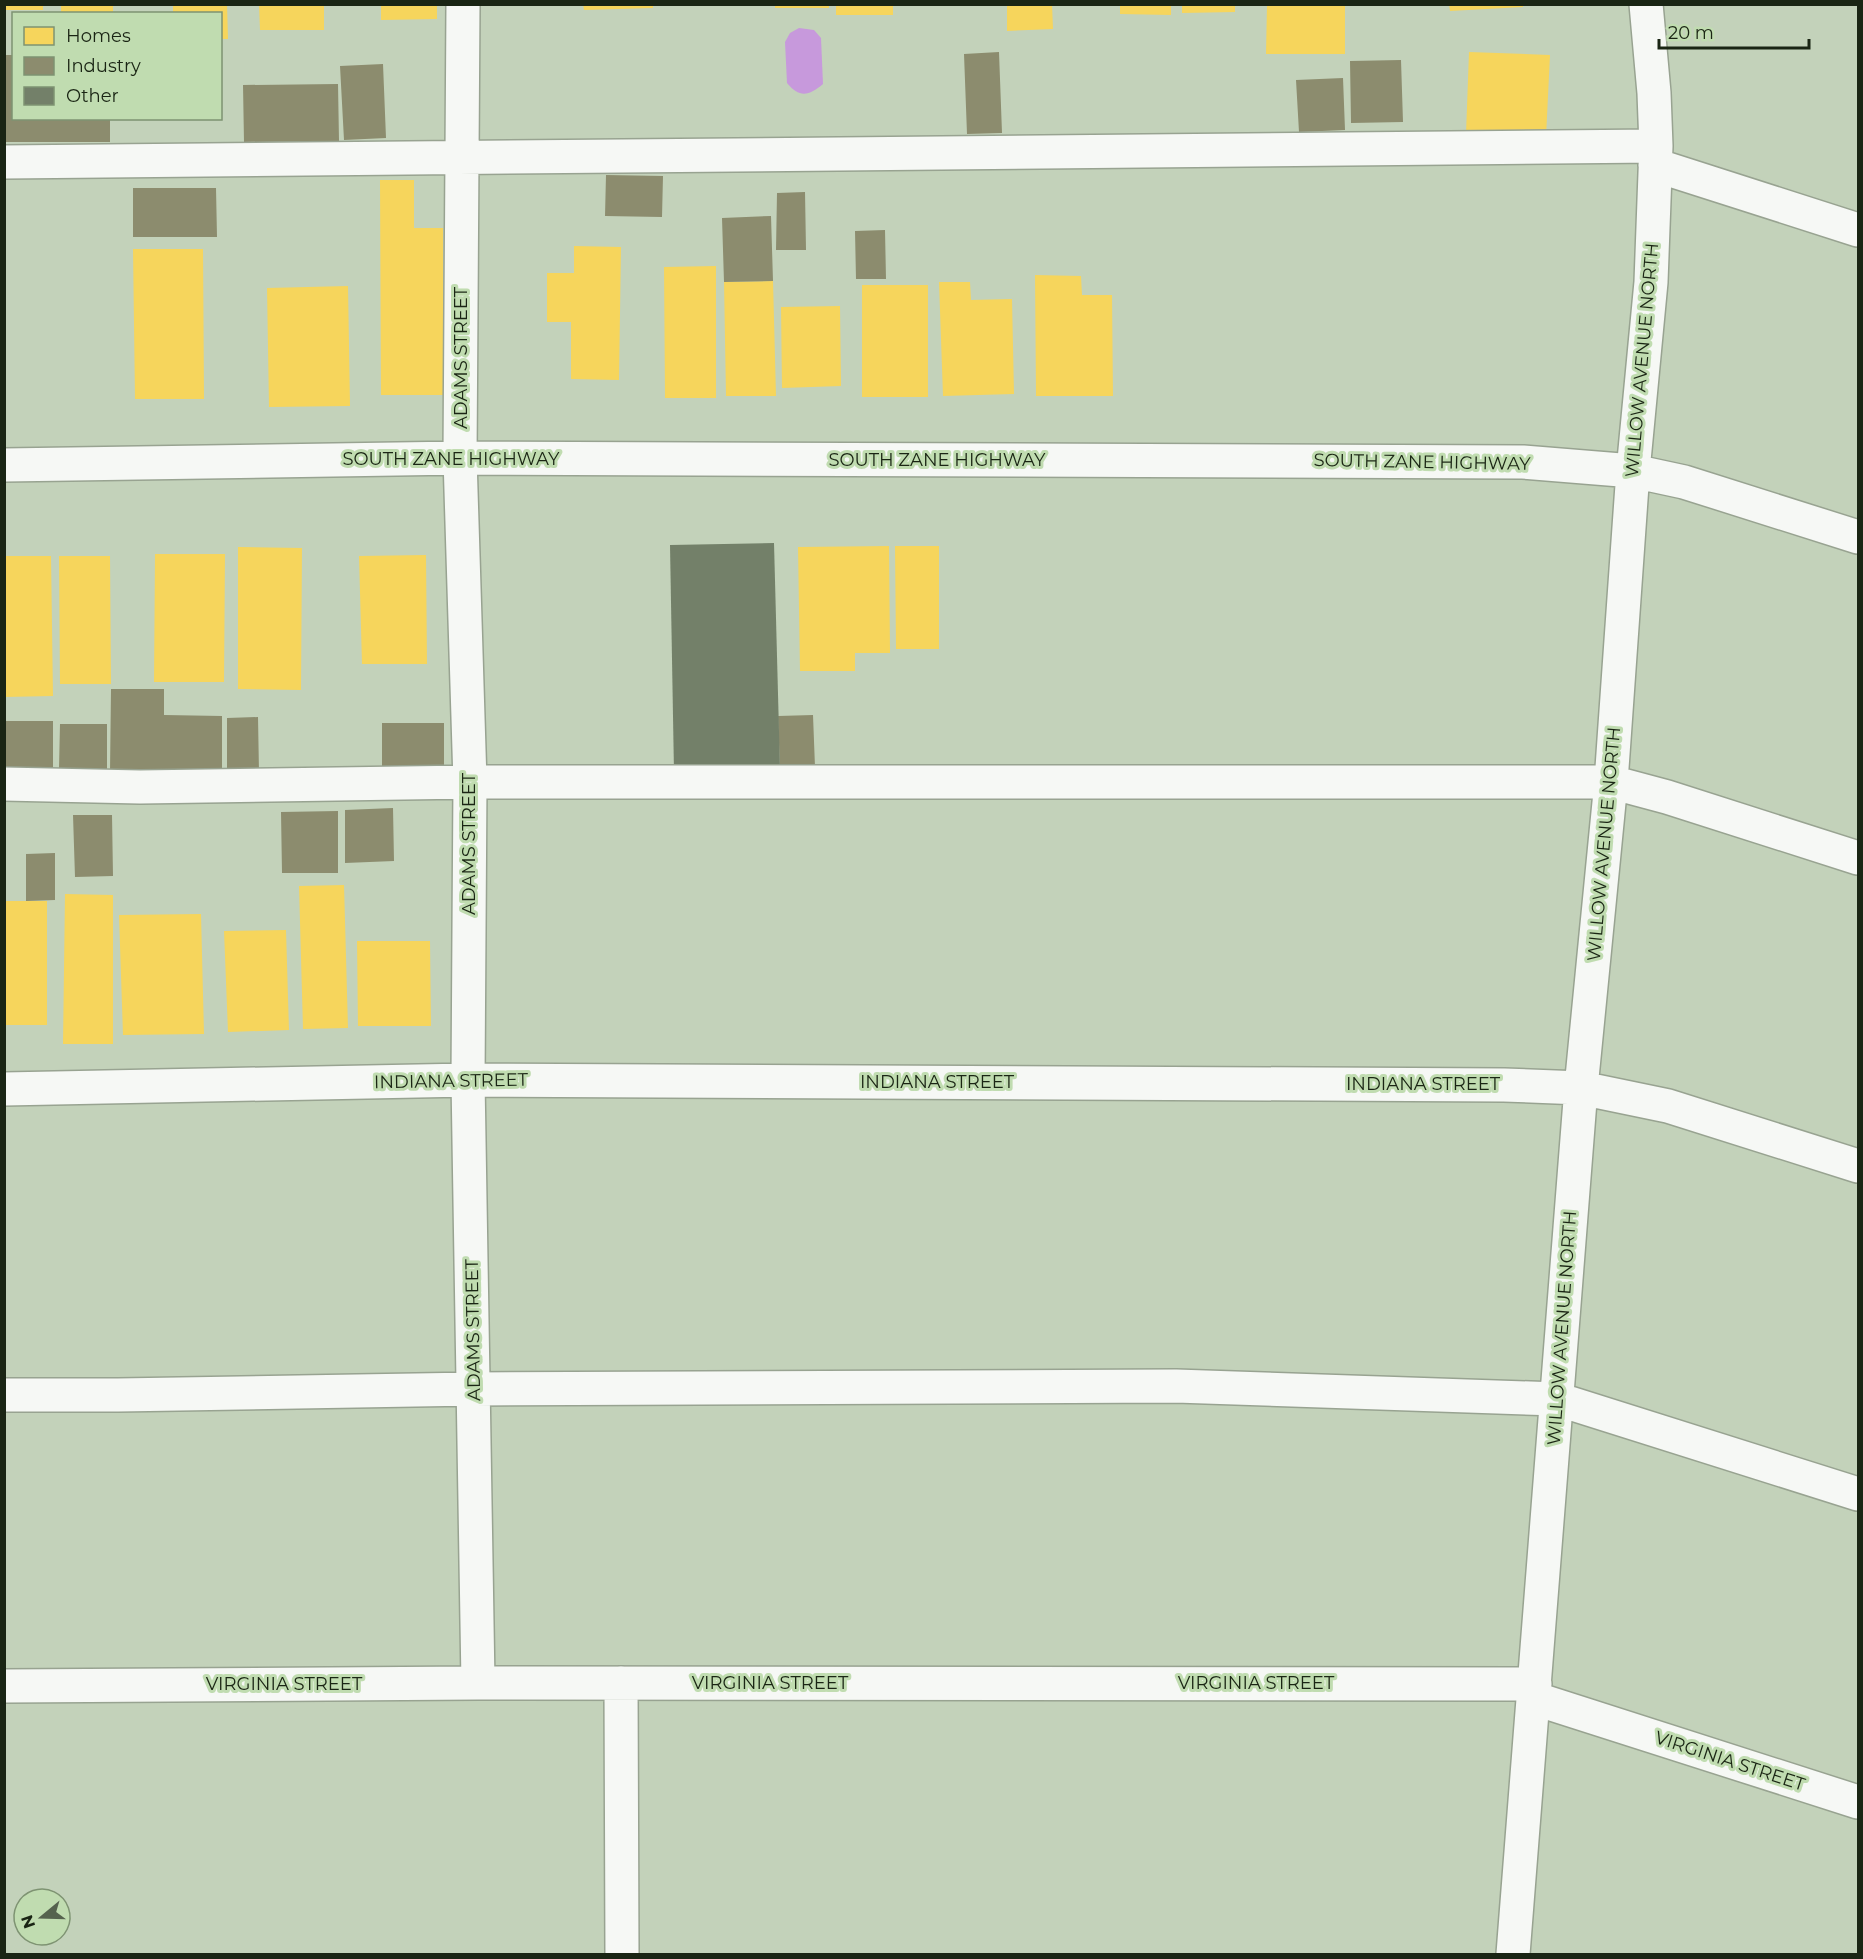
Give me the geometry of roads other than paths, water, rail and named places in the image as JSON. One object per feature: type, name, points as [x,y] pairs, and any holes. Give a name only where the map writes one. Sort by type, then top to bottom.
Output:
[{"type":"street","name":"ADAMS STREET","points":[[463,4],[460,458],[470,782],[468,1080],[478,1683]]},
{"type":"street","name":"WILLOW AVENUE NORTH","points":[[1513,1954],[1581,1088],[1611,782],[1633,471],[1651,282],[1655,156],[1654,93],[1646,4]]},
{"type":"street","points":[[4,162],[462,158],[1655,156],[1858,230]]},
{"type":"street","name":"SOUTH ZANE HIGHWAY","points":[[4,465],[460,458],[1523,462],[1633,471],[1684,482],[1858,537]]},
{"type":"street","points":[[4,784],[140,787],[470,782],[1611,782],[1667,797],[1858,858]]},
{"type":"street","name":"INDIANA STREET","points":[[4,1089],[468,1080],[1504,1085],[1581,1088],[1668,1106],[1858,1166]]},
{"type":"street","points":[[4,1395],[474,1389],[1176,1386],[1557,1399],[1858,1494]]},
{"type":"street","points":[[621,1683],[622,1954]]},
{"type":"street","name":"VIRGINIA STREET","points":[[4,1686],[621,1683],[1534,1691],[1858,1802]]}]
